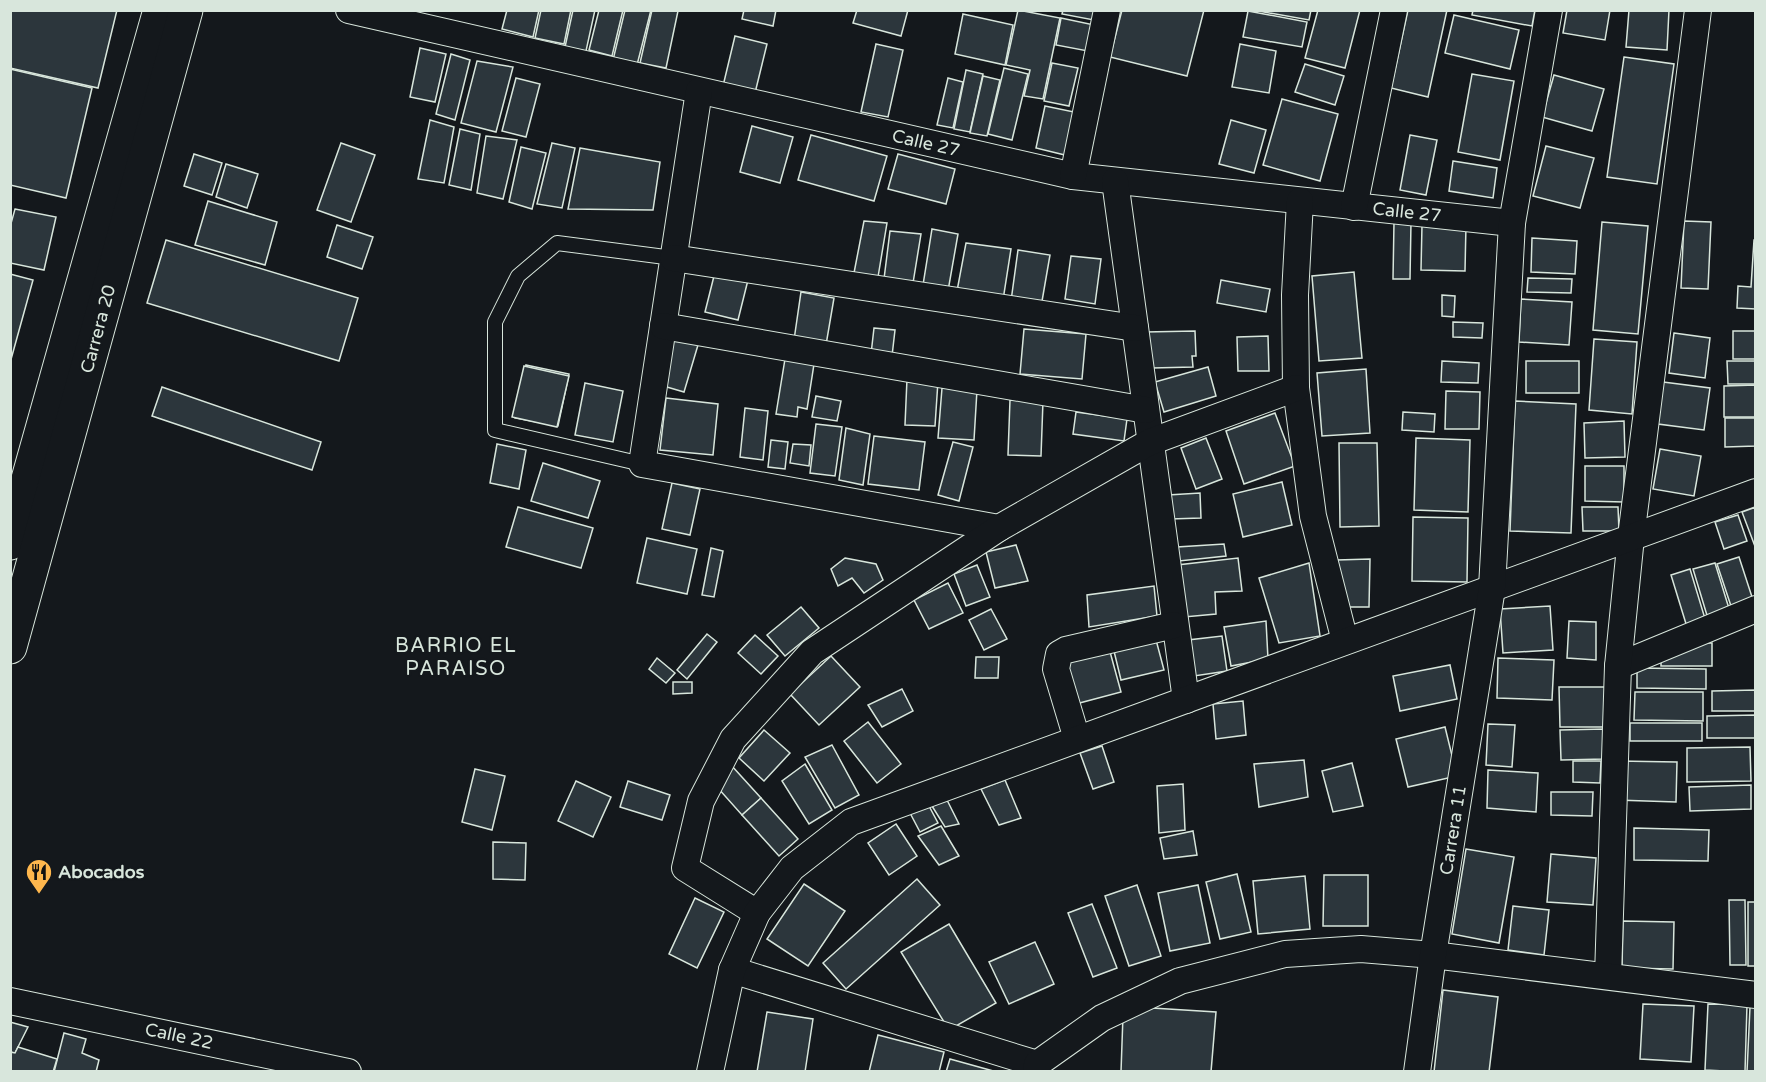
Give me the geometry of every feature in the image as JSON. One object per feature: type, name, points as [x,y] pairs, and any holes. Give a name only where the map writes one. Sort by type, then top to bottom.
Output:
[{"type":"main road","name":"Carrera 20","points":[[10,543],[160,10]]},
{"type":"main road","name":"Carrera 20","points":[[10,647],[186,10]]},
{"type":"street","name":"Calle 27","points":[[349,10],[1073,176],[1512,224]]},
{"type":"street","points":[[1073,176],[1107,10]]},
{"type":"street","points":[[1354,207],[1394,10]]},
{"type":"street","name":"Carrera 11","points":[[1418,1071],[1433,955],[1492,588],[1512,224],[1549,10]]},
{"type":"street","points":[[1608,976],[1618,666],[1631,537],[1698,10]]},
{"type":"street","points":[[699,91],[642,464],[999,528]]},
{"type":"street","points":[[1115,181],[1174,626],[1186,700]]},
{"type":"street","points":[[1300,201],[1294,294],[1296,388],[1313,516],[1345,641]]},
{"type":"street","points":[[674,258],[1135,328]]},
{"type":"street","points":[[663,326],[1146,410]]},
{"type":"street","points":[[757,913],[685,868],[701,801],[733,739],[812,652],[999,528],[1150,442],[1296,388]]},
{"type":"street","points":[[710,1071],[732,970],[757,913],[792,868],[851,822],[1755,492]]},
{"type":"street","points":[[1618,666],[1755,609]]},
{"type":"street","points":[[1077,739],[1056,669],[1059,654],[1066,650],[1174,626]]},
{"type":"street","points":[[732,970],[1036,1068],[1102,1018],[1180,981],[1285,954],[1361,949],[1433,955],[1755,995]]},
{"type":"street","name":"Calle 22","points":[[10,1001],[348,1071]]},
{"type":"lane","points":[[642,464],[495,429],[495,322],[518,276],[557,243],[674,258]]},
{"type":"building","points":[[10,10],[117,10],[98,88],[10,68]]},
{"type":"building","points":[[507,10],[539,10],[533,37],[502,29]]},
{"type":"building","points":[[541,10],[571,10],[564,44],[535,38]]},
{"type":"building","points":[[573,10],[595,10],[586,51],[565,47]]},
{"type":"building","points":[[599,10],[623,10],[612,56],[589,50]]},
{"type":"building","points":[[625,10],[651,10],[637,65],[613,60]]},
{"type":"building","points":[[652,10],[678,11],[666,68],[640,63]]},
{"type":"building","points":[[744,10],[776,10],[773,26],[742,19]]},
{"type":"building","points":[[857,10],[908,10],[901,36],[853,23]]},
{"type":"building","points":[[1018,10],[1060,18],[1043,99],[1024,96],[1030,70],[1006,65]]},
{"type":"building","points":[[1063,10],[1102,10],[1099,21],[1062,14]]},
{"type":"building","points":[[1122,10],[1204,10],[1187,76],[1110,57]]},
{"type":"building","points":[[1253,10],[1311,10],[1309,20]]},
{"type":"building","points":[[1318,10],[1360,10],[1345,68],[1305,58]]},
{"type":"building","points":[[1408,10],[1447,10],[1428,97],[1391,88]]},
{"type":"building","points":[[1473,10],[1535,10],[1532,26],[1472,15]]},
{"type":"building","points":[[1567,10],[1610,10],[1605,40],[1563,33]]},
{"type":"building","points":[[1629,10],[1669,10],[1667,50],[1626,47]]},
{"type":"building","points":[[1248,11],[1307,22],[1302,47],[1243,37]]},
{"type":"building","points":[[963,14],[1013,25],[1005,65],[955,54]]},
{"type":"building","points":[[1454,15],[1519,30],[1510,69],[1445,53]]},
{"type":"building","points":[[1061,18],[1099,26],[1093,52],[1056,45]]},
{"type":"building","points":[[735,36],[767,44],[755,93],[723,86]]},
{"type":"building","points":[[876,44],[903,50],[888,117],[861,112]]},
{"type":"building","points":[[1240,44],[1276,51],[1269,93],[1232,87]]},
{"type":"building","points":[[420,48],[446,54],[435,102],[410,97]]},
{"type":"building","points":[[451,54],[470,60],[455,120],[436,114]]},
{"type":"building","points":[[1624,57],[1674,64],[1657,184],[1607,177]]},
{"type":"building","points":[[477,61],[513,67],[496,132],[461,123]]},
{"type":"building","points":[[1052,63],[1078,68],[1069,106],[1044,101]]},
{"type":"building","points":[[1305,64],[1344,76],[1335,105],[1295,92]]},
{"type":"building","points":[[1004,68],[1028,74],[1012,140],[988,134]]},
{"type":"building","points":[[10,69],[92,88],[66,198],[10,185]]},
{"type":"building","points":[[966,70],[983,74],[970,132],[954,129]]},
{"type":"building","points":[[1472,74],[1514,81],[1500,160],[1458,152]]},
{"type":"building","points":[[1554,75],[1604,89],[1592,131],[1542,117]]},
{"type":"building","points":[[983,76],[1000,80],[987,136],[970,133]]},
{"type":"building","points":[[516,78],[540,84],[526,137],[502,131]]},
{"type":"building","points":[[948,78],[963,82],[953,128],[937,125]]},
{"type":"building","points":[[1282,99],[1338,114],[1320,181],[1263,165]]},
{"type":"building","points":[[1045,106],[1079,113],[1069,156],[1036,148]]},
{"type":"building","points":[[430,120],[454,127],[444,183],[418,179]]},
{"type":"building","points":[[1231,120],[1266,130],[1254,173],[1219,164]]},
{"type":"building","points":[[752,126],[793,137],[780,183],[740,172]]},
{"type":"building","points":[[460,129],[480,134],[471,190],[449,185]]},
{"type":"building","points":[[811,135],[887,156],[874,201],[798,180]]},
{"type":"building","points":[[1410,135],[1437,140],[1426,195],[1400,190]]},
{"type":"building","points":[[486,136],[517,140],[503,199],[477,193]]},
{"type":"building","points":[[341,143],[375,155],[351,222],[317,210]]},
{"type":"building","points":[[552,143],[575,148],[562,208],[537,204]]},
{"type":"building","points":[[1546,146],[1594,158],[1580,208],[1533,196]]},
{"type":"building","points":[[521,147],[546,153],[532,209],[509,202]]},
{"type":"building","points":[[580,148],[660,162],[653,210],[568,209]]},
{"type":"building","points":[[194,154],[222,163],[212,195],[184,186]]},
{"type":"building","points":[[898,154],[955,169],[946,204],[888,189]]},
{"type":"building","points":[[1453,161],[1497,168],[1493,198],[1449,191]]},
{"type":"building","points":[[226,164],[258,174],[247,208],[216,197]]},
{"type":"building","points":[[208,201],[277,222],[265,265],[195,245]]},
{"type":"building","points":[[15,209],[56,217],[44,270],[10,263],[10,227]]},
{"type":"building","points":[[864,221],[887,223],[878,277],[854,273]]},
{"type":"building","points":[[1684,221],[1711,222],[1708,289],[1681,288]]},
{"type":"building","points":[[1394,222],[1411,222],[1410,279],[1393,279]]},
{"type":"building","points":[[1602,222],[1648,226],[1638,334],[1593,330]]},
{"type":"building","points":[[337,225],[373,237],[362,269],[327,257]]},
{"type":"building","points":[[1422,225],[1466,225],[1465,271],[1421,270]]},
{"type":"building","points":[[932,229],[958,234],[948,291],[923,285]]},
{"type":"building","points":[[890,231],[921,234],[913,283],[884,279]]},
{"type":"building","points":[[1532,238],[1577,241],[1575,274],[1531,272]]},
{"type":"building","points":[[166,240],[358,298],[339,361],[147,303]]},
{"type":"building","points":[[1754,240],[1756,240],[1756,309],[1737,308],[1738,286],[1751,287]]},
{"type":"building","points":[[966,243],[1011,249],[1003,300],[957,291]]},
{"type":"building","points":[[1018,250],[1050,255],[1041,307],[1011,301]]},
{"type":"building","points":[[1071,256],[1101,259],[1095,304],[1065,299]]},
{"type":"building","points":[[715,272],[748,280],[738,320],[705,312]]},
{"type":"building","points":[[1354,272],[1362,358],[1319,361],[1312,276]]},
{"type":"building","points":[[10,274],[33,280],[10,363]]},
{"type":"building","points":[[1528,278],[1572,279],[1571,293],[1527,292]]},
{"type":"building","points":[[1221,280],[1270,289],[1266,312],[1217,303]]},
{"type":"building","points":[[801,292],[834,298],[826,345],[794,340]]},
{"type":"building","points":[[1442,295],[1455,296],[1454,317],[1442,316]]},
{"type":"building","points":[[1521,299],[1572,302],[1569,345],[1519,342]]},
{"type":"building","points":[[1453,322],[1483,323],[1482,338],[1453,337]]},
{"type":"building","points":[[874,328],[895,330],[892,356],[871,354]]},
{"type":"building","points":[[1024,329],[1086,334],[1082,379],[1020,374]]},
{"type":"building","points":[[1195,331],[1196,356],[1192,356],[1193,367],[1152,368],[1145,332]]},
{"type":"building","points":[[1733,331],[1756,331],[1756,359],[1733,359]]},
{"type":"building","points":[[1674,333],[1710,338],[1705,378],[1669,373]]},
{"type":"building","points":[[1268,336],[1269,371],[1238,371],[1237,337]]},
{"type":"building","points":[[673,338],[698,345],[684,392],[660,385]]},
{"type":"building","points":[[1594,339],[1637,342],[1632,414],[1589,410]]},
{"type":"building","points":[[785,359],[814,364],[807,409],[798,407],[797,417],[776,414]]},
{"type":"building","points":[[1442,361],[1479,363],[1478,383],[1441,382]]},
{"type":"building","points":[[1526,361],[1579,361],[1579,393],[1526,393]]},
{"type":"building","points":[[1727,361],[1756,361],[1756,384],[1728,384]]},
{"type":"building","points":[[526,365],[569,374],[558,426],[515,418]]},
{"type":"building","points":[[524,366],[569,376],[557,427],[512,417]]},
{"type":"building","points":[[1208,367],[1216,396],[1164,412],[1155,382]]},
{"type":"building","points":[[1366,369],[1370,433],[1322,436],[1317,373]]},
{"type":"building","points":[[907,379],[938,381],[935,426],[905,425]]},
{"type":"building","points":[[1663,382],[1710,388],[1704,430],[1658,424]]},
{"type":"building","points":[[585,383],[623,391],[613,442],[575,435]]},
{"type":"building","points":[[1756,385],[1756,417],[1724,417],[1724,386]]},
{"type":"building","points":[[162,387],[321,442],[312,470],[152,416]]},
{"type":"building","points":[[942,388],[977,390],[974,440],[938,438]]},
{"type":"building","points":[[1446,391],[1480,392],[1479,429],[1445,429]]},
{"type":"building","points":[[816,396],[841,401],[837,421],[812,417]]},
{"type":"building","points":[[666,398],[718,404],[713,455],[660,450]]},
{"type":"building","points":[[1010,400],[1043,401],[1041,456],[1008,455]]},
{"type":"building","points":[[1515,401],[1576,404],[1571,533],[1510,531]]},
{"type":"building","points":[[745,408],[768,411],[763,460],[740,457]]},
{"type":"building","points":[[1076,412],[1127,419],[1124,441],[1073,434]]},
{"type":"building","points":[[1403,412],[1435,414],[1434,432],[1402,430]]},
{"type":"building","points":[[1275,413],[1295,466],[1244,484],[1226,431]]},
{"type":"building","points":[[1725,418],[1756,418],[1756,446],[1725,447]]},
{"type":"building","points":[[1624,421],[1625,457],[1585,458],[1584,423]]},
{"type":"building","points":[[816,424],[842,427],[835,476],[810,473]]},
{"type":"building","points":[[846,428],[870,434],[863,485],[839,480]]},
{"type":"building","points":[[874,436],[925,442],[919,490],[868,484]]},
{"type":"building","points":[[1206,438],[1222,479],[1196,489],[1181,448]]},
{"type":"building","points":[[1416,438],[1470,440],[1468,512],[1414,510]]},
{"type":"building","points":[[771,440],[788,442],[785,469],[768,467]]},
{"type":"building","points":[[953,442],[973,447],[959,501],[938,495]]},
{"type":"building","points":[[1339,443],[1377,443],[1379,526],[1340,527]]},
{"type":"building","points":[[497,444],[526,450],[519,489],[490,483]]},
{"type":"building","points":[[793,444],[811,445],[809,466],[790,463]]},
{"type":"building","points":[[1660,449],[1701,456],[1694,496],[1653,489]]},
{"type":"building","points":[[543,463],[600,481],[588,518],[531,501]]},
{"type":"building","points":[[1585,466],[1624,466],[1624,502],[1585,501]]},
{"type":"building","points":[[1282,482],[1292,525],[1243,537],[1233,494]]},
{"type":"building","points":[[672,483],[700,489],[690,535],[662,529]]},
{"type":"building","points":[[1200,493],[1201,518],[1170,519],[1168,495]]},
{"type":"building","points":[[518,507],[593,528],[581,568],[506,547]]},
{"type":"building","points":[[1582,507],[1618,507],[1619,531],[1583,531]]},
{"type":"building","points":[[1756,507],[1756,549],[1742,512]]},
{"type":"building","points":[[1738,515],[1747,541],[1724,549],[1715,522]]},
{"type":"building","points":[[1413,517],[1468,518],[1467,582],[1412,581]]},
{"type":"building","points":[[647,538],[697,549],[687,594],[637,583]]},
{"type":"building","points":[[1224,544],[1226,556],[1179,561],[1177,547]]},
{"type":"building","points":[[1016,545],[1028,581],[995,588],[986,552]]},
{"type":"building","points":[[711,548],[723,551],[714,597],[702,595]]},
{"type":"building","points":[[1739,557],[1753,600],[1731,606],[1717,564]]},
{"type":"building","points":[[845,558],[876,564],[883,580],[864,593],[852,578],[838,586],[831,569]]},
{"type":"building","points":[[1238,558],[1242,591],[1215,592],[1216,614],[1184,617],[1177,565]]},
{"type":"building","points":[[1370,559],[1369,607],[1343,607],[1337,560]]},
{"type":"building","points":[[1309,563],[1320,636],[1279,643],[1259,578]]},
{"type":"building","points":[[1715,563],[1731,615],[1709,622],[1693,569]]},
{"type":"building","points":[[977,565],[990,597],[966,606],[954,574]]},
{"type":"building","points":[[1690,569],[1706,622],[1687,627],[1671,575]]},
{"type":"building","points":[[948,583],[963,613],[929,629],[914,600]]},
{"type":"building","points":[[1154,586],[1157,616],[1089,627],[1087,595]]},
{"type":"building","points":[[1550,606],[1553,650],[1503,653],[1500,609]]},
{"type":"building","points":[[801,607],[819,628],[785,656],[767,635]]},
{"type":"building","points":[[991,609],[1007,639],[984,650],[969,620]]},
{"type":"building","points":[[1266,621],[1268,659],[1231,666],[1224,627]]},
{"type":"building","points":[[1569,621],[1596,622],[1596,660],[1567,658]]},
{"type":"building","points":[[707,634],[717,642],[687,679],[677,670]]},
{"type":"building","points":[[755,635],[778,656],[761,674],[738,653]]},
{"type":"building","points":[[1155,636],[1164,670],[1121,680],[1113,647]]},
{"type":"building","points":[[1222,636],[1227,671],[1194,676],[1188,640]]},
{"type":"building","points":[[1685,643],[1712,643],[1712,666],[1661,666],[1661,651]]},
{"type":"building","points":[[1109,648],[1121,692],[1072,705],[1062,660]]},
{"type":"building","points":[[831,656],[860,687],[819,725],[790,694]]},
{"type":"building","points":[[976,657],[999,657],[998,678],[975,678]]},
{"type":"building","points":[[657,658],[675,673],[666,683],[649,669]]},
{"type":"building","points":[[1498,658],[1554,660],[1552,700],[1497,698]]},
{"type":"building","points":[[1450,665],[1457,699],[1400,711],[1393,676]]},
{"type":"building","points":[[1637,668],[1706,669],[1706,689],[1637,688]]},
{"type":"building","points":[[673,682],[692,682],[692,693],[673,694]]},
{"type":"building","points":[[1559,687],[1606,687],[1605,727],[1560,727]]},
{"type":"building","points":[[902,689],[913,711],[882,727],[868,705]]},
{"type":"building","points":[[1756,690],[1756,711],[1712,711],[1712,691]]},
{"type":"building","points":[[1635,692],[1703,692],[1703,721],[1634,720]]},
{"type":"building","points":[[1243,701],[1246,735],[1216,739],[1213,704]]},
{"type":"building","points":[[1756,715],[1756,738],[1707,738],[1707,716]]},
{"type":"building","points":[[868,722],[901,764],[877,783],[844,741]]},
{"type":"building","points":[[1630,723],[1702,723],[1702,741],[1630,741]]},
{"type":"building","points":[[1488,724],[1515,725],[1512,767],[1486,765]]},
{"type":"building","points":[[1445,727],[1457,776],[1408,787],[1396,739]]},
{"type":"building","points":[[1605,729],[1605,759],[1561,760],[1560,730]]},
{"type":"building","points":[[764,730],[790,753],[764,781],[739,758]]},
{"type":"building","points":[[832,745],[859,795],[835,808],[805,757]]},
{"type":"building","points":[[1102,746],[1114,782],[1093,789],[1080,753]]},
{"type":"building","points":[[1750,747],[1751,781],[1687,782],[1687,748]]},
{"type":"building","points":[[1304,760],[1308,797],[1259,807],[1254,764]]},
{"type":"building","points":[[1573,761],[1601,761],[1600,783],[1573,782]]},
{"type":"building","points":[[1617,761],[1677,762],[1676,802],[1616,800]]},
{"type":"building","points":[[1352,763],[1363,806],[1333,812],[1322,771]]},
{"type":"building","points":[[805,764],[832,810],[809,824],[782,781]]},
{"type":"building","points":[[731,765],[761,798],[742,815],[717,787]]},
{"type":"building","points":[[475,769],[505,776],[492,830],[462,822]]},
{"type":"building","points":[[1488,770],[1538,773],[1536,812],[1487,808]]},
{"type":"building","points":[[1005,780],[1021,818],[999,825],[981,789]]},
{"type":"building","points":[[576,781],[611,797],[593,837],[558,821]]},
{"type":"building","points":[[628,781],[670,795],[662,820],[620,807]]},
{"type":"building","points":[[1183,784],[1185,830],[1159,833],[1157,786]]},
{"type":"building","points":[[1751,785],[1751,809],[1690,811],[1689,787]]},
{"type":"building","points":[[1551,792],[1593,792],[1592,816],[1551,815]]},
{"type":"building","points":[[761,798],[798,839],[779,856],[742,815]]},
{"type":"building","points":[[947,800],[959,824],[945,827],[932,806]]},
{"type":"building","points":[[929,806],[938,823],[920,832],[910,813]]},
{"type":"building","points":[[896,824],[917,856],[889,875],[868,843]]},
{"type":"building","points":[[941,826],[959,856],[939,865],[918,836]]},
{"type":"building","points":[[1634,828],[1709,830],[1708,861],[1634,860]]},
{"type":"building","points":[[1193,831],[1197,855],[1164,859],[1160,838]]},
{"type":"building","points":[[493,842],[526,843],[525,880],[493,879]]},
{"type":"building","points":[[1466,849],[1514,857],[1499,943],[1452,934]]},
{"type":"building","points":[[1551,854],[1596,858],[1593,905],[1547,902]]},
{"type":"building","points":[[1237,874],[1251,932],[1220,939],[1206,882]]},
{"type":"building","points":[[1324,875],[1368,875],[1368,926],[1323,926]]},
{"type":"building","points":[[1305,876],[1310,929],[1258,934],[1253,881]]},
{"type":"building","points":[[917,879],[940,905],[846,989],[823,963]]},
{"type":"building","points":[[804,884],[845,911],[808,966],[767,939]]},
{"type":"building","points":[[1137,885],[1161,956],[1129,966],[1105,896]]},
{"type":"building","points":[[1198,885],[1210,943],[1170,951],[1158,893]]},
{"type":"building","points":[[695,898],[724,912],[697,968],[669,954]]},
{"type":"building","points":[[1729,900],[1745,900],[1746,965],[1730,965]]},
{"type":"building","points":[[1748,902],[1756,902],[1756,966],[1748,966]]},
{"type":"building","points":[[1092,904],[1117,968],[1093,977],[1068,913]]},
{"type":"building","points":[[1513,906],[1549,910],[1544,955],[1508,950]]},
{"type":"building","points":[[1623,921],[1674,922],[1673,969],[1622,968]]},
{"type":"building","points":[[949,924],[996,1003],[949,1030],[901,952]]},
{"type":"building","points":[[1035,942],[1054,984],[1009,1004],[989,962]]},
{"type":"building","points":[[1443,990],[1498,997],[1489,1072],[1434,1072]]},
{"type":"building","points":[[1643,1004],[1694,1006],[1691,1062],[1640,1059]]},
{"type":"building","points":[[1708,1004],[1747,1005],[1745,1072],[1705,1070]]},
{"type":"building","points":[[1136,1007],[1216,1012],[1211,1072],[1121,1072],[1123,1015]]},
{"type":"building","points":[[1750,1007],[1756,1007],[1756,1072],[1747,1072]]},
{"type":"building","points":[[767,1012],[813,1019],[805,1072],[757,1072]]},
{"type":"building","points":[[10,1022],[28,1027],[15,1053],[10,1052]]},
{"type":"building","points":[[64,1033],[86,1039],[82,1053],[99,1060],[96,1072],[54,1072]]},
{"type":"building","points":[[878,1035],[944,1052],[939,1072],[869,1072]]},
{"type":"building","points":[[18,1047],[57,1059],[53,1072],[10,1072],[10,1052],[15,1053]]},
{"type":"building","points":[[950,1059],[997,1072],[946,1072]]},
{"type":"place","name":"Abocados","points":[[39,895]]},
{"type":"district","name":"BARRIO EL PARAISO","points":[[456,658]]}]
